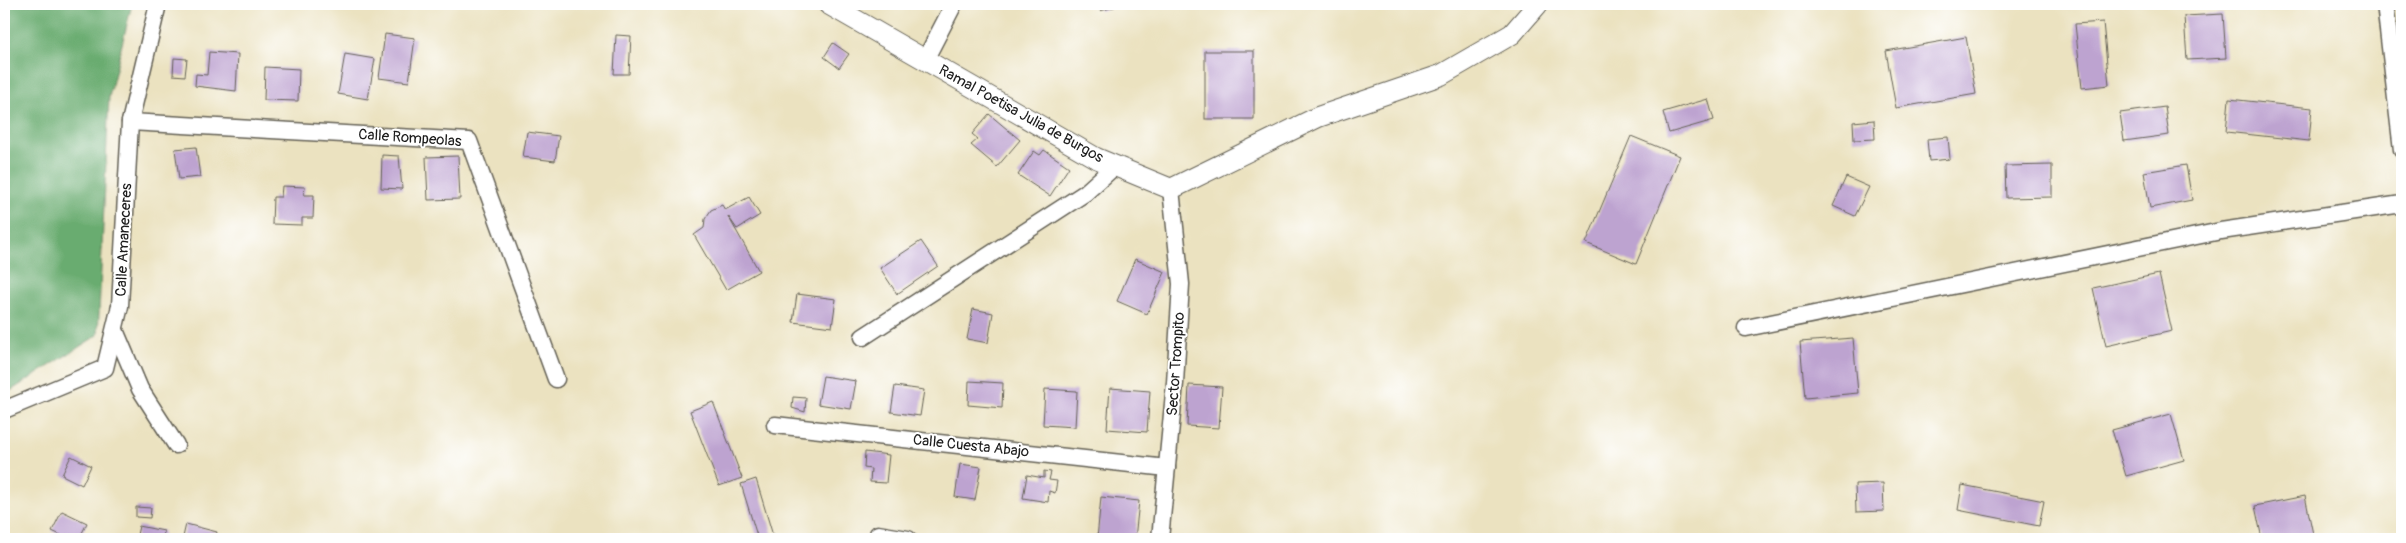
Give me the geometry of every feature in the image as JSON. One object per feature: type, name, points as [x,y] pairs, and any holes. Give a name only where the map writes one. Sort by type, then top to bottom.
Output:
[{"type":"street","name":"Calle Amaneceres","points":[[4,410],[105,368],[120,306],[130,122],[158,4]]},
{"type":"street","name":"Ramal Poetisa Julia de Burgos","points":[[828,4],[1096,158],[1171,189]]},
{"type":"street","points":[[926,60],[954,4]]},
{"type":"street","points":[[1171,189],[1318,117],[1441,75],[1512,34],[1538,4]]},
{"type":"street","points":[[2385,4],[2402,150]]},
{"type":"street","name":"Calle Rompeolas","points":[[130,122],[468,141],[556,379]]},
{"type":"street","points":[[863,337],[1085,193],[1115,166]]},
{"type":"street","name":"Sector Trompito","points":[[1160,539],[1175,383],[1181,284],[1171,189]]},
{"type":"street","points":[[1746,328],[2211,232],[2402,204]]},
{"type":"street","points":[[114,330],[140,389],[176,444]]},
{"type":"street","name":"Calle Cuesta Abajo","points":[[775,425],[1167,468]]},
{"type":"street","points":[[878,534],[908,539]]},
{"type":"green space","points":[[4,4],[132,4],[109,97],[98,335],[4,395]]},
{"type":"building","points":[[1098,4],[1124,4],[1100,11]]},
{"type":"building","points":[[2223,14],[2226,58],[2187,60],[2184,16]]},
{"type":"building","points":[[2103,22],[2109,85],[2082,88],[2075,24]]},
{"type":"building","points":[[385,34],[415,38],[409,82],[379,78]]},
{"type":"building","points":[[616,35],[631,36],[629,74],[614,74]]},
{"type":"building","points":[[1966,37],[1976,94],[1896,108],[1886,51]]},
{"type":"building","points":[[833,43],[849,54],[839,68],[824,57]]},
{"type":"building","points":[[1205,51],[1254,51],[1254,119],[1205,119]]},
{"type":"building","points":[[209,52],[238,54],[236,91],[195,86],[196,74],[207,75]]},
{"type":"building","points":[[345,54],[375,59],[368,99],[338,94]]},
{"type":"building","points":[[174,58],[187,59],[185,76],[173,75]]},
{"type":"building","points":[[265,67],[299,69],[298,101],[264,100]]},
{"type":"building","points":[[1708,99],[1714,120],[1669,133],[1663,112]]},
{"type":"building","points":[[2229,99],[2312,108],[2309,141],[2226,132]]},
{"type":"building","points":[[2165,107],[2169,135],[2124,141],[2120,113]]},
{"type":"building","points":[[989,114],[1020,140],[997,167],[971,145],[978,139],[972,134]]},
{"type":"building","points":[[1874,120],[1875,139],[1854,140],[1853,122]]},
{"type":"building","points":[[527,132],[559,136],[555,161],[523,157]]},
{"type":"building","points":[[1631,136],[1680,156],[1636,264],[1586,243]]},
{"type":"building","points":[[1948,137],[1950,159],[1929,161],[1927,139]]},
{"type":"building","points":[[196,147],[200,177],[179,179],[175,149]]},
{"type":"building","points":[[1044,150],[1069,167],[1050,196],[1018,175],[1034,151],[1040,155]]},
{"type":"building","points":[[382,155],[399,156],[402,189],[381,188]]},
{"type":"building","points":[[458,156],[460,199],[428,200],[426,157]]},
{"type":"building","points":[[2052,165],[2052,197],[2006,198],[2005,166]]},
{"type":"building","points":[[2186,165],[2192,200],[2150,208],[2144,172]]},
{"type":"building","points":[[1846,177],[1869,187],[1855,216],[1833,206]]},
{"type":"building","points":[[282,186],[305,187],[304,195],[314,195],[313,218],[302,218],[302,225],[272,224],[273,197],[281,197]]},
{"type":"building","points":[[749,197],[760,215],[737,229],[728,216],[759,271],[726,290],[694,235],[704,228],[705,219],[711,210],[722,205],[725,210]]},
{"type":"building","points":[[921,241],[938,266],[897,294],[880,268]]},
{"type":"building","points":[[1135,259],[1165,272],[1147,314],[1117,301]]},
{"type":"building","points":[[2159,274],[2172,331],[2106,346],[2093,288]]},
{"type":"building","points":[[797,294],[836,299],[832,327],[793,322]]},
{"type":"building","points":[[973,309],[993,313],[988,343],[967,339]]},
{"type":"building","points":[[1853,338],[1858,393],[1805,398],[1800,342]]},
{"type":"building","points":[[823,376],[856,381],[851,409],[818,404]]},
{"type":"building","points":[[969,381],[1003,383],[1002,408],[968,405]]},
{"type":"building","points":[[1189,385],[1222,387],[1219,428],[1187,426]]},
{"type":"building","points":[[895,386],[924,390],[920,416],[891,412]]},
{"type":"building","points":[[1110,388],[1150,391],[1147,432],[1107,429]]},
{"type":"building","points":[[1045,389],[1077,391],[1075,427],[1043,425]]},
{"type":"building","points":[[793,397],[806,398],[805,412],[792,408]]},
{"type":"building","points":[[713,402],[742,478],[719,486],[690,411]]},
{"type":"building","points":[[2171,414],[2184,460],[2126,476],[2112,430]]},
{"type":"building","points":[[865,452],[889,455],[886,483],[870,482],[871,469],[864,468]]},
{"type":"building","points":[[71,456],[91,466],[82,485],[62,475]]},
{"type":"building","points":[[960,464],[981,467],[975,500],[955,497]]},
{"type":"building","points":[[1044,471],[1051,472],[1049,480],[1057,481],[1055,493],[1049,491],[1048,502],[1023,498],[1027,475],[1044,478]]},
{"type":"building","points":[[756,479],[774,539],[758,539],[741,484]]},
{"type":"building","points":[[1883,483],[1884,511],[1856,512],[1855,484]]},
{"type":"building","points":[[1962,485],[2044,501],[2039,526],[1958,510]]},
{"type":"building","points":[[2305,496],[2314,539],[2262,539],[2255,506]]},
{"type":"building","points":[[1101,497],[1139,501],[1135,539],[1097,539]]},
{"type":"building","points":[[136,507],[151,508],[150,518],[136,517]]},
{"type":"building","points":[[62,511],[87,523],[79,539],[69,539],[52,531]]},
{"type":"building","points":[[186,524],[217,532],[215,539],[183,537]]},
{"type":"building","points":[[139,526],[164,531],[163,539],[136,539]]}]
